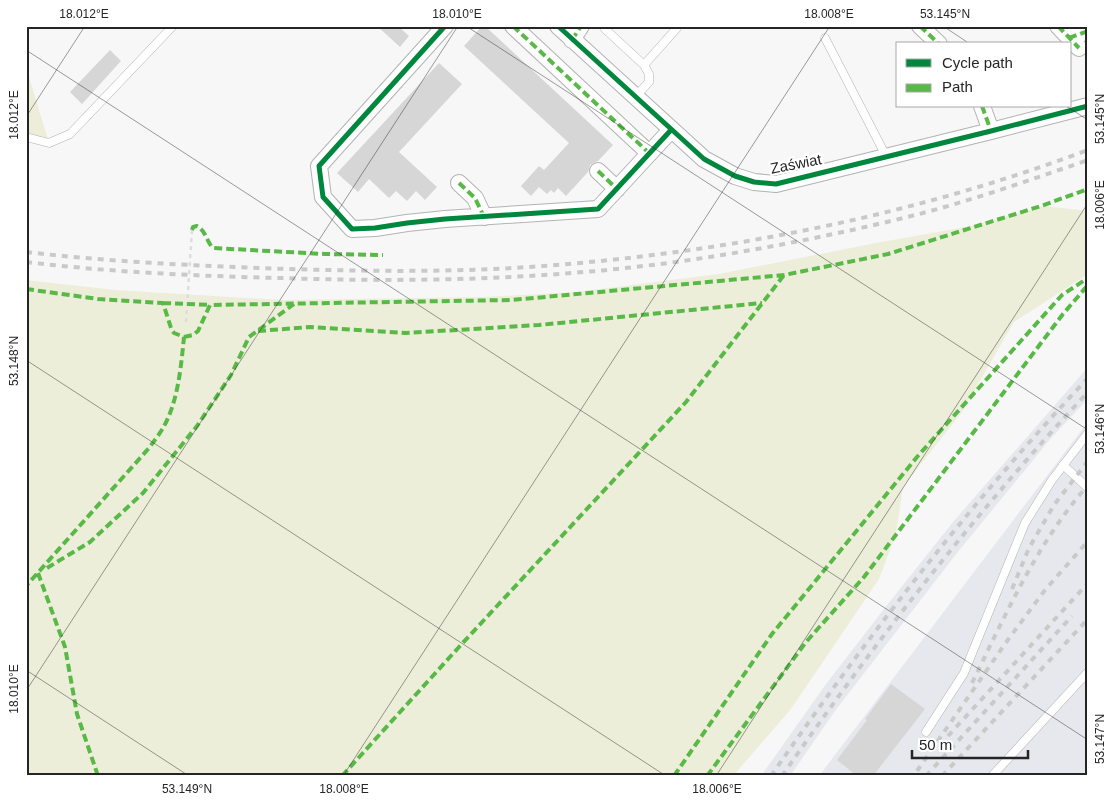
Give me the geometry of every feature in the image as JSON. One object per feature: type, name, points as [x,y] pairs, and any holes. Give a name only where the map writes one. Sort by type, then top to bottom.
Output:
[{"type":"street","points":[[445,26],[319,166],[323,197],[352,229],[374,228],[445,218],[598,209],[671,130]]},
{"type":"street","points":[[513,26],[649,153]]},
{"type":"street","name":"Zaświat","points":[[558,26],[577,33],[636,97],[704,159],[735,176],[754,182],[776,184],[1088,106]]},
{"type":"street","points":[[920,26],[937,42]]},
{"type":"street","points":[[1072,41],[1088,31]]},
{"type":"street","points":[[983,108],[991,131]]},
{"type":"street","points":[[598,171],[617,188]]},
{"type":"street","points":[[459,183],[475,198],[484,217]]},
{"type":"lane","points":[[26,137],[49,143],[70,134],[173,26]]},
{"type":"lane","points":[[644,65],[677,28]]},
{"type":"lane","points":[[605,29],[644,65],[649,74],[649,82],[636,97]]},
{"type":"lane","points":[[825,38],[886,156]]},
{"type":"lane","points":[[926,732],[964,674],[1025,523],[1052,480],[1088,433]]},
{"type":"lane","points":[[1063,465],[1088,488]]},
{"type":"lane","points":[[992,776],[1088,672]]},
{"type":"path","points":[[186,322],[192,230]]},
{"type":"shaded area","points":[[1088,367],[1088,399],[1052,437],[957,553],[835,711],[790,776],[761,776],[826,684],[953,522]]},
{"type":"shaded area","points":[[1087,423],[1088,776],[819,776]]},
{"type":"green space","points":[[26,67],[49,143],[26,137]]},
{"type":"green space","points":[[1044,206],[1088,211],[1088,274],[1014,322],[962,412],[903,487],[896,534],[879,579],[791,709],[733,776],[26,776],[26,280],[115,290],[282,300],[483,297],[576,292],[719,274],[971,226]]},
{"type":"building","points":[[377,26],[398,26],[409,36],[400,47]]},
{"type":"building","points":[[482,26],[485,26],[613,145],[598,161],[590,165],[588,172],[566,196],[558,188],[554,193],[551,190],[547,194],[539,187],[531,196],[521,186],[539,166],[544,170],[569,143],[464,46]]},
{"type":"building","points":[[110,50],[121,61],[82,104],[70,92]]},
{"type":"building","points":[[439,63],[462,84],[399,152],[437,187],[425,200],[416,191],[407,201],[396,191],[389,198],[369,179],[358,192],[337,173]]},
{"type":"building","points":[[891,684],[925,709],[873,776],[857,776],[837,760]]},
{"type":"railway","points":[[26,252],[171,264],[360,271],[495,269],[600,261],[671,253],[813,229],[952,195],[1088,150]]},
{"type":"railway","points":[[26,262],[153,273],[391,280],[502,277],[612,269],[722,255],[873,225],[965,201],[1088,160]]},
{"type":"railway","points":[[771,776],[845,672],[922,571],[1003,473],[1088,378]]},
{"type":"railway","points":[[782,776],[890,627],[928,579],[1006,484],[1088,392]]},
{"type":"railway","points":[[1012,589],[1029,548],[1054,505],[1088,461]]},
{"type":"railway","points":[[972,683],[1010,605],[1038,555],[1070,507],[1088,485]]},
{"type":"railway","points":[[917,771],[1007,641],[1045,590],[1088,541]]},
{"type":"railway","points":[[948,736],[1088,583]]},
{"type":"railway","points":[[926,776],[1072,616]]},
{"type":"railway","points":[[942,776],[1088,619]]},
{"type":"marked path","points":[[513,26],[649,153]]},
{"type":"marked path","points":[[572,40],[581,26]]},
{"type":"marked path","points":[[920,26],[937,42]]},
{"type":"marked path","points":[[1058,26],[1079,48]]},
{"type":"marked path","points":[[1069,38],[1088,31]]},
{"type":"marked path","points":[[983,108],[991,131]]},
{"type":"marked path","points":[[598,171],[617,189]]},
{"type":"marked path","points":[[459,183],[475,198],[484,217]]},
{"type":"marked path","points":[[184,337],[193,335],[198,331],[210,305],[512,300],[784,275],[888,254],[1041,206],[1088,189]]},
{"type":"marked path","points":[[192,230],[193,227],[197,226],[200,228],[213,248],[383,255]]},
{"type":"marked path","points":[[342,776],[686,402],[784,275]]},
{"type":"marked path","points":[[674,776],[772,634],[917,457],[1062,295],[1088,278]]},
{"type":"marked path","points":[[707,776],[806,642],[864,577],[1063,314],[1088,285]]},
{"type":"marked path","points":[[26,289],[98,299],[163,303],[174,333],[184,337],[175,396],[168,418],[161,431],[149,448],[26,586]]},
{"type":"marked path","points":[[163,303],[210,305]]},
{"type":"marked path","points":[[258,331],[310,327],[406,333],[539,325],[762,303]]},
{"type":"marked path","points":[[47,568],[90,542],[143,493],[197,426],[231,375],[249,337],[294,304]]},
{"type":"marked path","points":[[38,573],[65,647],[77,714],[98,776]]},
{"type":"cycle path","points":[[445,26],[319,166],[323,197],[352,229],[445,219],[598,209],[671,130]]},
{"type":"cycle path","points":[[558,26],[704,159],[735,176],[754,182],[776,184],[1088,106]]}]
